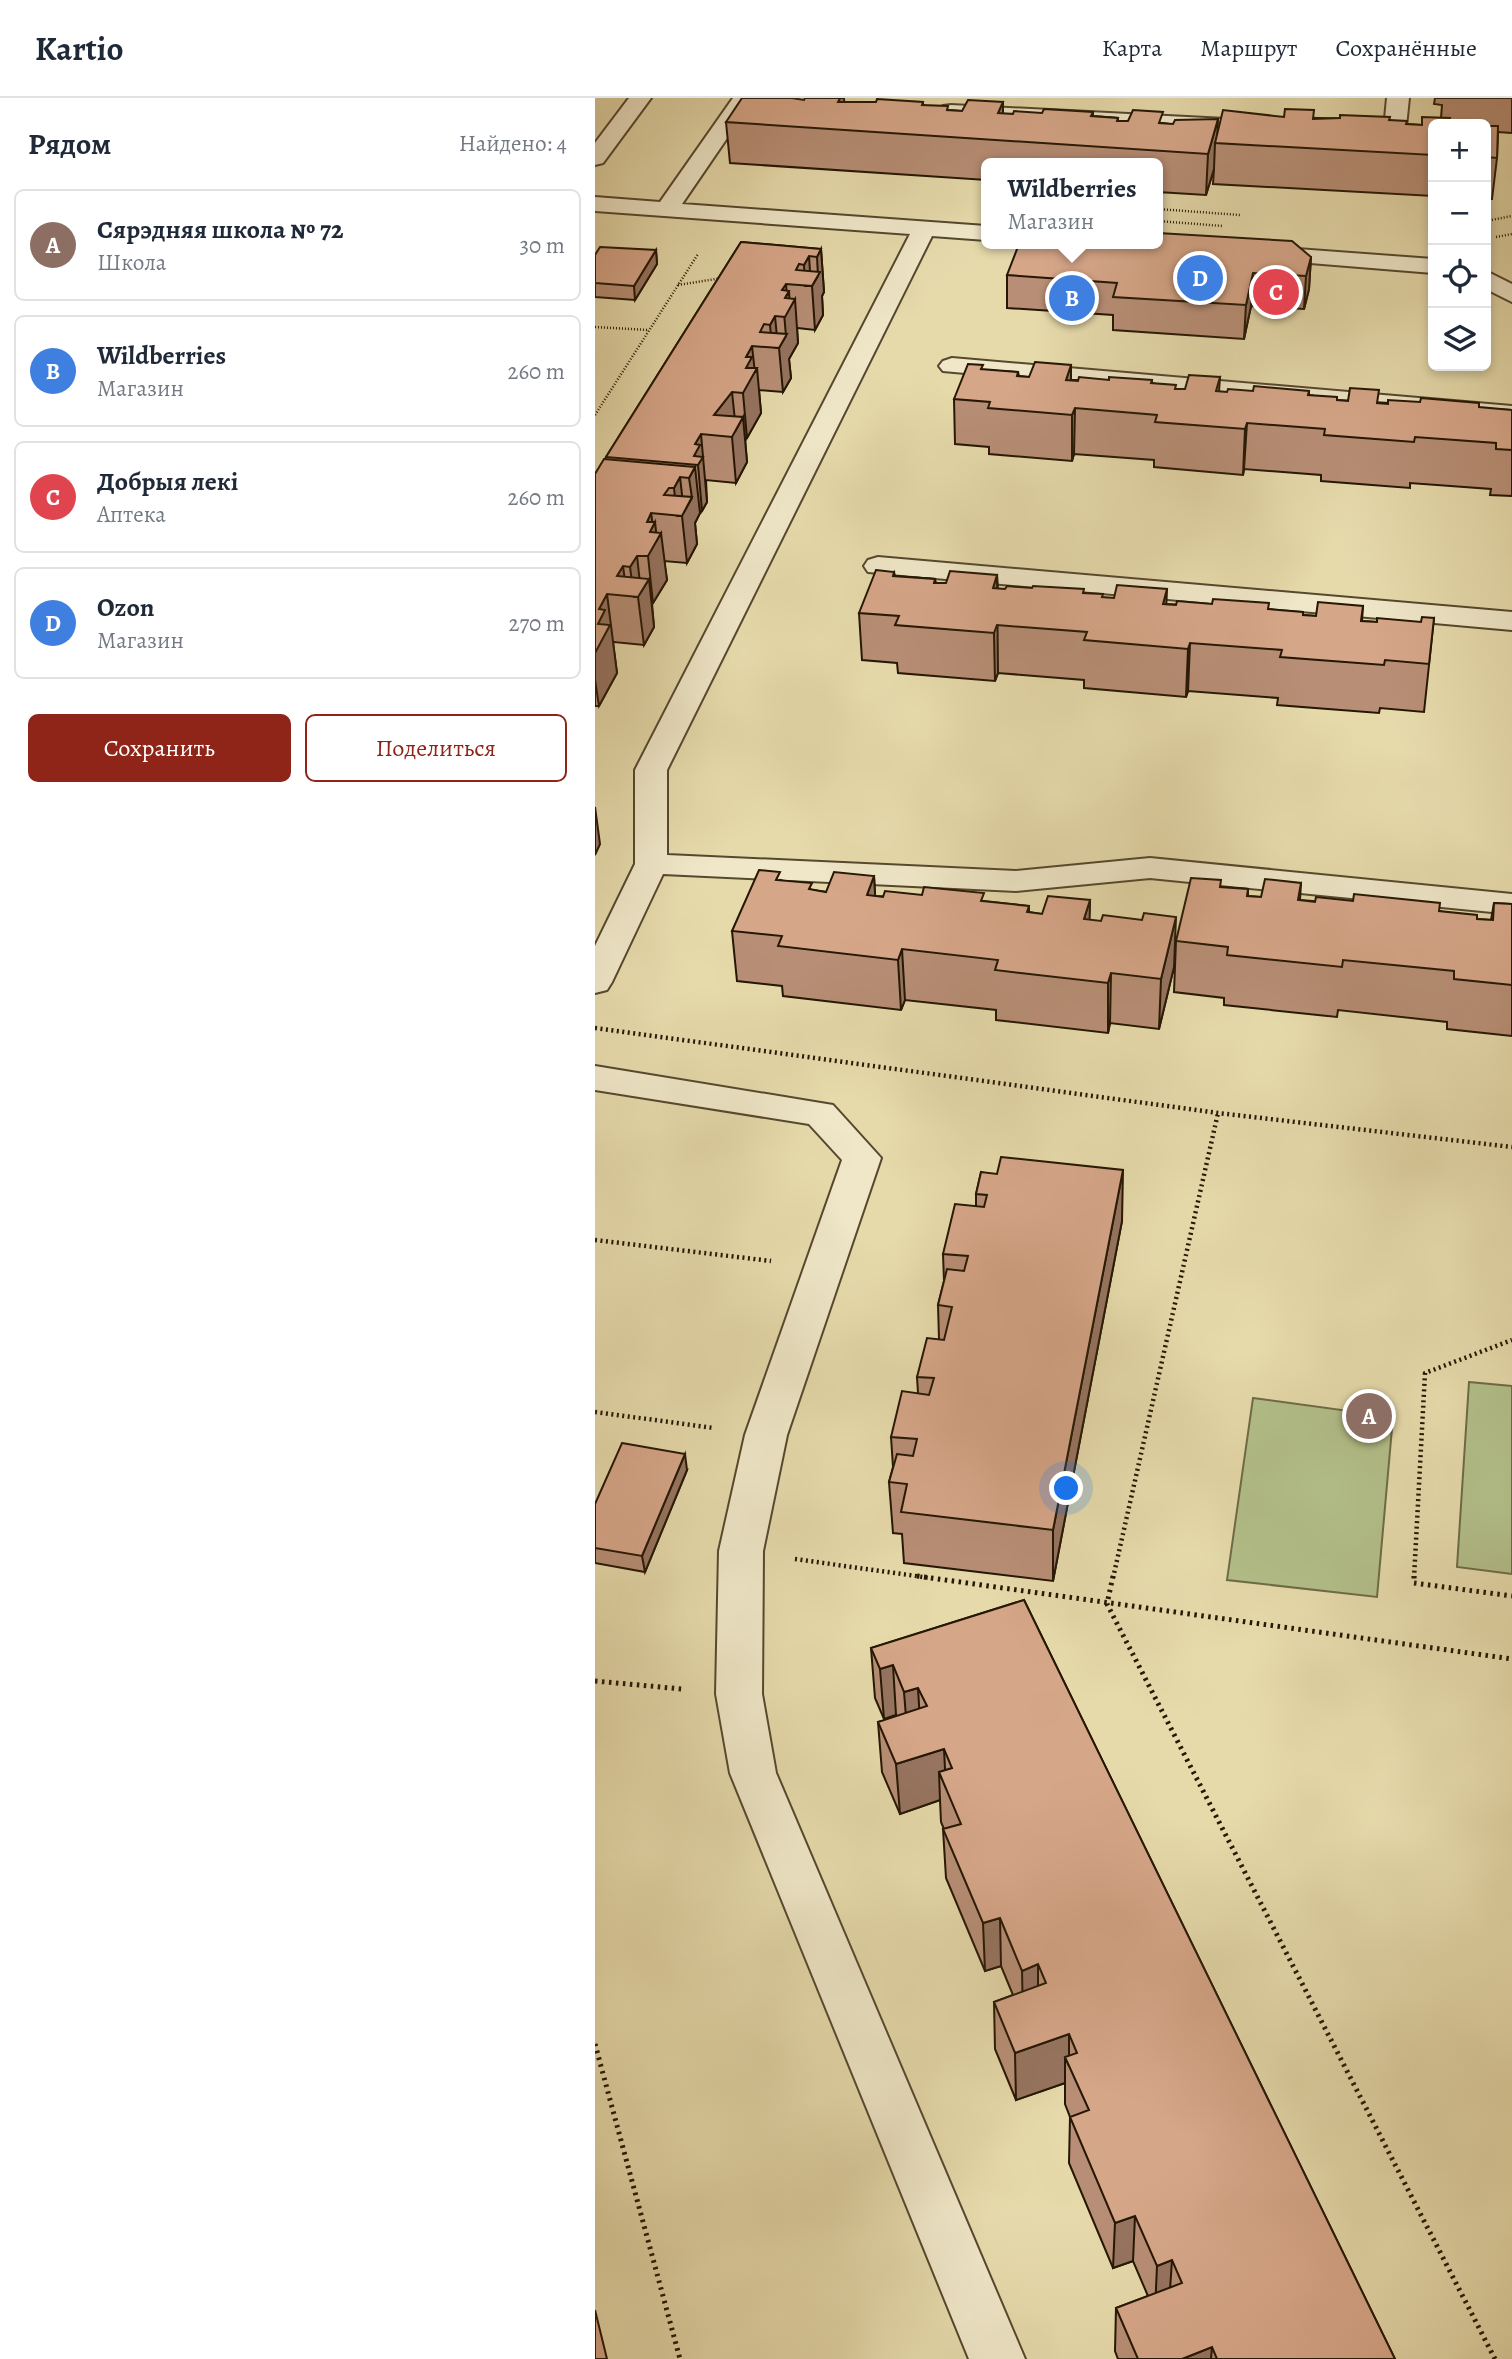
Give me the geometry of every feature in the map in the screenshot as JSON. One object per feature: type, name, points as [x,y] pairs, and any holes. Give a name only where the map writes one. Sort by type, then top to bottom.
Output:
[{"type":"lane","points":[[595,159],[640,98]]},
{"type":"lane","points":[[1152,122],[1161,98]]},
{"type":"lane","points":[[1340,133],[1394,136],[1398,98]]},
{"type":"lane","points":[[667,209],[734,99],[783,102]]},
{"type":"lane","points":[[933,110],[1246,127]]},
{"type":"lane","points":[[595,204],[981,233]]},
{"type":"lane","points":[[595,982],[651,864],[651,770],[924,229]]},
{"type":"lane","points":[[1229,251],[1428,266]]},
{"type":"lane","points":[[1491,270],[1512,295]]},
{"type":"lane","points":[[953,366],[1512,414]]},
{"type":"lane","points":[[878,566],[1512,621]]},
{"type":"lane","points":[[651,864],[1016,881],[1150,868],[1512,904]]},
{"type":"lane","points":[[595,1078],[820,1114],[862,1158],[767,1435],[741,1552],[739,1694],[753,1773],[997,2359]]},
{"type":"path","points":[[1491,221],[1512,216]]},
{"type":"path","points":[[1491,238],[1512,234]]},
{"type":"path","points":[[595,415],[704,244]]},
{"type":"path","points":[[678,285],[730,277]]},
{"type":"path","points":[[595,327],[649,330]]},
{"type":"path","points":[[595,1028],[1217,1113],[1512,1147]]},
{"type":"path","points":[[1217,1113],[1107,1604],[1495,2359]]},
{"type":"path","points":[[595,1240],[824,1268]]},
{"type":"path","points":[[1512,1340],[1425,1373],[1414,1583],[1512,1596]]},
{"type":"path","points":[[595,1412],[767,1435]]},
{"type":"path","points":[[741,1552],[1512,1658]]},
{"type":"path","points":[[595,1681],[739,1694]]},
{"type":"path","points":[[595,2044],[680,2359]]},
{"type":"green space","points":[[1469,1382],[1512,1386],[1512,1574],[1457,1567]]},
{"type":"green space","points":[[1253,1398],[1393,1417],[1377,1597],[1227,1580]]},
{"type":"building","points":[[742,98],[840,98],[838,102],[876,102],[877,99],[923,102],[922,105],[948,106],[947,110],[962,111],[968,100],[1003,102],[998,113],[1042,113],[1044,109],[1093,112],[1091,116],[1128,121],[1133,110],[1163,112],[1159,123],[1218,119],[1208,154],[726,122]]},
{"type":"building","points":[[1285,109],[1314,110],[1313,119],[1340,118],[1340,115],[1390,117],[1389,120],[1422,125],[1422,117],[1450,118],[1428,119],[1428,155],[1215,143],[1223,110],[1284,117]]},
{"type":"building","points":[[1491,126],[1498,126],[1497,158],[1491,157]]},
{"type":"building","points":[[1163,233],[1292,241],[1311,257],[1306,276],[1253,273],[1246,305],[1113,297],[1117,283],[1007,275],[1017,249],[1163,249]]},
{"type":"building","points":[[741,242],[821,249],[817,257],[809,256],[804,265],[799,264],[796,270],[820,272],[812,286],[786,284],[782,290],[789,291],[785,298],[795,299],[785,317],[775,316],[770,325],[764,324],[760,332],[787,334],[779,348],[752,346],[746,357],[752,357],[746,368],[757,368],[743,393],[732,392],[714,415],[743,417],[732,437],[701,434],[695,444],[700,445],[694,456],[703,457],[698,465],[606,457]]},
{"type":"building","points":[[600,247],[656,250],[634,286],[595,283],[595,255]]},
{"type":"building","points":[[1035,362],[1071,365],[1066,380],[1078,381],[1079,377],[1109,380],[1109,377],[1152,380],[1151,383],[1176,385],[1175,389],[1185,389],[1189,375],[1220,377],[1216,391],[1253,391],[1254,386],[1309,391],[1308,395],[1337,397],[1337,400],[1348,401],[1350,388],[1379,390],[1377,403],[1388,404],[1388,400],[1420,402],[1421,398],[1479,403],[1479,407],[1512,410],[1512,450],[1496,449],[1496,443],[1415,437],[1414,442],[1324,435],[1325,429],[1247,423],[1245,429],[1155,422],[1157,415],[1075,408],[1072,415],[988,408],[990,402],[954,399],[968,364],[983,365],[981,369],[1018,372],[1017,376],[1029,377]]},
{"type":"building","points":[[604,459],[695,467],[689,478],[680,477],[674,488],[669,488],[664,495],[692,497],[682,516],[651,513],[647,522],[655,522],[650,532],[661,533],[648,556],[637,556],[630,567],[623,566],[617,576],[649,579],[638,597],[607,594],[599,609],[605,610],[598,624],[610,625],[595,653],[595,474]]},
{"type":"building","points":[[876,570],[894,572],[893,576],[935,579],[934,583],[946,583],[950,571],[997,575],[993,588],[1033,586],[1084,589],[1083,593],[1103,594],[1102,597],[1114,598],[1117,585],[1167,589],[1163,604],[1176,605],[1177,601],[1212,604],[1213,599],[1269,603],[1268,609],[1316,616],[1318,602],[1363,606],[1361,621],[1377,622],[1377,618],[1421,622],[1422,617],[1434,618],[1429,664],[1385,660],[1384,665],[1280,657],[1282,650],[1190,643],[1188,649],[1084,640],[1087,632],[997,625],[994,633],[895,625],[899,616],[859,613]]},
{"type":"building","points":[[759,870],[780,872],[776,880],[812,883],[809,889],[826,892],[834,872],[874,876],[867,895],[883,897],[885,891],[922,895],[924,887],[984,893],[981,901],[1029,906],[1027,912],[1042,914],[1048,896],[1090,900],[1084,919],[1101,921],[1103,915],[1142,920],[1144,913],[1176,917],[1161,979],[1111,973],[1108,983],[995,970],[998,960],[902,949],[898,960],[778,946],[782,936],[732,931]]},
{"type":"building","points":[[1191,878],[1221,880],[1220,887],[1248,889],[1247,896],[1261,897],[1265,879],[1301,883],[1298,900],[1315,902],[1316,897],[1353,901],[1354,894],[1440,903],[1439,911],[1477,915],[1477,919],[1493,920],[1494,903],[1512,904],[1512,985],[1454,979],[1454,971],[1343,960],[1342,967],[1227,955],[1228,947],[1176,941]]},
{"type":"building","points":[[1001,1157],[1123,1170],[1053,1530],[901,1512],[907,1484],[889,1482],[897,1454],[913,1456],[917,1439],[891,1437],[902,1391],[929,1395],[934,1378],[917,1377],[927,1338],[944,1340],[952,1307],[938,1305],[947,1269],[964,1271],[968,1256],[943,1254],[955,1204],[984,1207],[987,1195],[976,1194],[981,1172],[997,1174]]},
{"type":"building","points":[[622,1443],[685,1454],[642,1556],[595,1548],[595,1504]]},
{"type":"building","points":[[1024,1600],[1395,2359],[1217,2359],[1212,2347],[1182,2359],[1138,2359],[1116,2308],[1182,2283],[1172,2260],[1157,2266],[1135,2216],[1115,2223],[1070,2117],[1089,2110],[1065,2057],[1077,2053],[1069,2034],[1015,2053],[994,2002],[1046,1983],[1038,1964],[1022,1971],[1000,1918],[983,1923],[943,1829],[961,1824],[939,1772],[952,1768],[944,1749],[896,1764],[878,1722],[927,1706],[918,1688],[904,1692],[893,1665],[880,1669],[871,1648]]},
{"type":"building","points":[[595,2310],[607,2359],[595,2359]]},
{"type":"place","name":"Ozon","points":[[1200,278]]},
{"type":"place","name":"Добрыя лекі","points":[[1276,292]]},
{"type":"place","name":"Wildberries","points":[[1072,298]]},
{"type":"place","name":"Сярэдняя школа № 72","points":[[1369,1416]]}]
